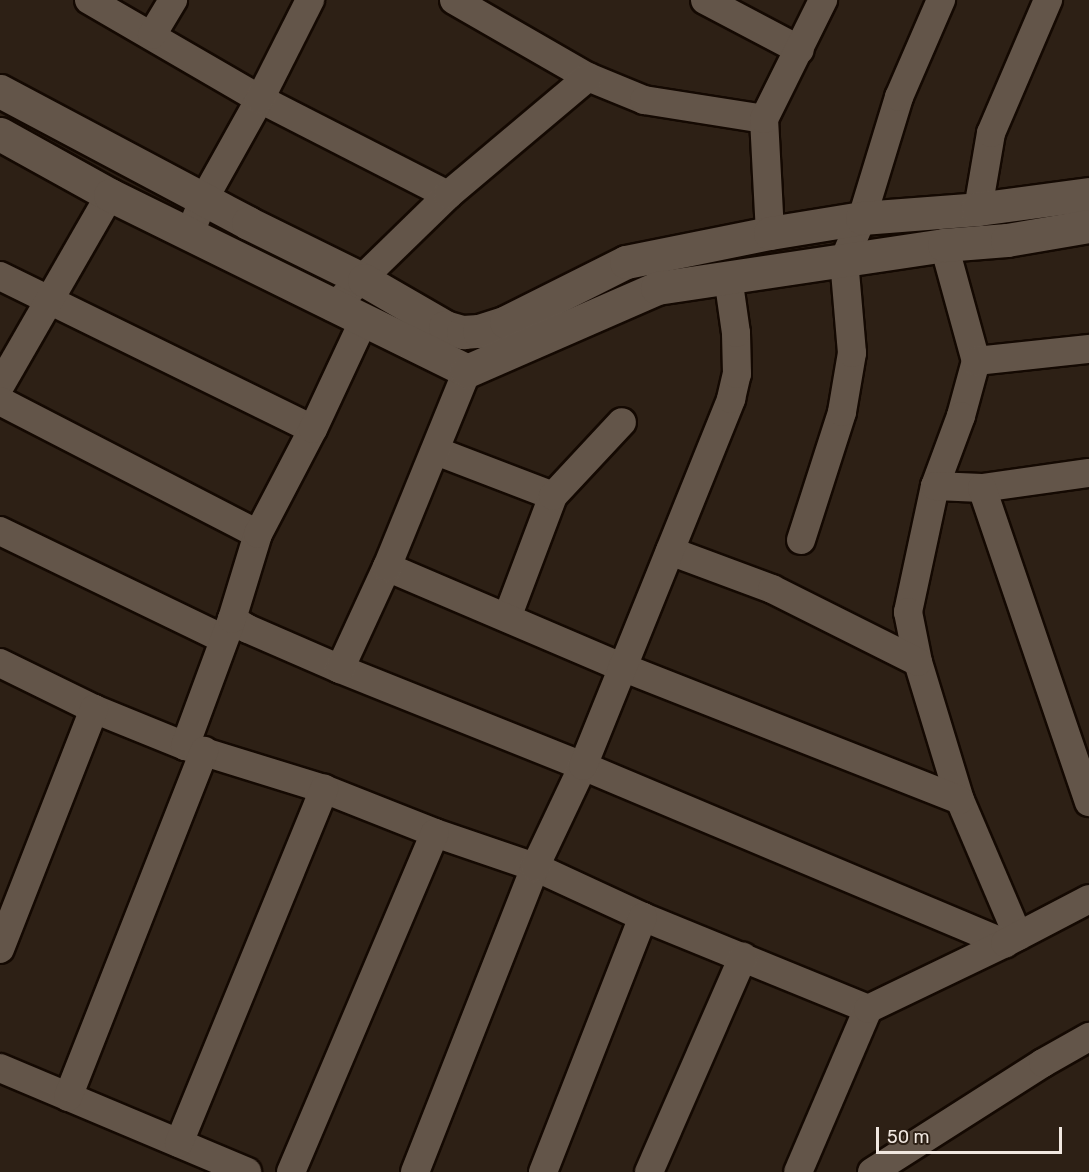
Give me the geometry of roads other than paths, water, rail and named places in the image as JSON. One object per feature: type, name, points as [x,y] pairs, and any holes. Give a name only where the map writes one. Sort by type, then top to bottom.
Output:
[{"type":"street","points":[[89,0],[260,99],[448,195]]},
{"type":"street","points":[[152,35],[173,0]]},
{"type":"street","points":[[190,233],[204,199],[260,99],[310,0]]},
{"type":"street","points":[[454,0],[588,77],[644,100],[764,119]]},
{"type":"street","points":[[705,0],[800,50]]},
{"type":"street","points":[[770,233],[764,119],[800,50],[822,0]]},
{"type":"street","points":[[801,540],[842,412],[852,353],[844,260],[862,219],[899,97],[941,0]]},
{"type":"street","points":[[978,209],[990,133],[1048,0]]},
{"type":"street","points":[[333,307],[364,280],[448,195],[588,77]]},
{"type":"street","points":[[0,91],[204,199],[364,280],[445,327],[463,332],[479,331],[506,322],[626,262],[770,233],[862,219],[978,209],[1089,194]]},
{"type":"street","points":[[0,134],[110,195],[190,233],[363,322],[467,371]]},
{"type":"street","points":[[0,386],[48,299],[110,195]]},
{"type":"street","points":[[340,669],[387,567],[467,371],[657,288],[944,245],[1007,240],[1089,226]]},
{"type":"street","points":[[944,245],[976,361],[961,416],[935,486],[908,612],[918,662],[960,800],[1012,939]]},
{"type":"street","points":[[0,276],[313,429]]},
{"type":"street","points":[[415,1172],[535,867],[583,766],[731,399],[737,374],[736,333],[728,277]]},
{"type":"street","points":[[394,336],[409,307]]},
{"type":"street","points":[[68,1097],[194,748],[227,629],[258,534],[313,429],[363,322]]},
{"type":"street","points":[[976,361],[1089,349]]},
{"type":"street","points":[[0,401],[258,534]]},
{"type":"street","points":[[507,618],[554,496],[622,422]]},
{"type":"street","points":[[436,451],[554,496]]},
{"type":"street","points":[[935,486],[982,488],[1089,473]]},
{"type":"street","points":[[982,488],[1089,802]]},
{"type":"street","points":[[0,531],[227,629],[248,629],[340,669],[1012,939]]},
{"type":"street","points":[[670,551],[772,589],[918,662]]},
{"type":"street","points":[[387,567],[622,667],[960,800]]},
{"type":"street","points":[[0,663],[94,709],[194,748],[324,789],[435,833],[535,867],[643,917],[868,1009]]},
{"type":"street","points":[[0,947],[94,709]]},
{"type":"street","points":[[179,1143],[324,789]]},
{"type":"street","points":[[291,1172],[435,833]]},
{"type":"street","points":[[798,1172],[868,1009],[1089,899]]},
{"type":"street","points":[[544,1172],[643,917]]},
{"type":"street","points":[[649,1172],[743,957]]},
{"type":"street","points":[[872,1172],[1043,1063],[1089,1037]]},
{"type":"street","points":[[0,1068],[247,1172]]}]
